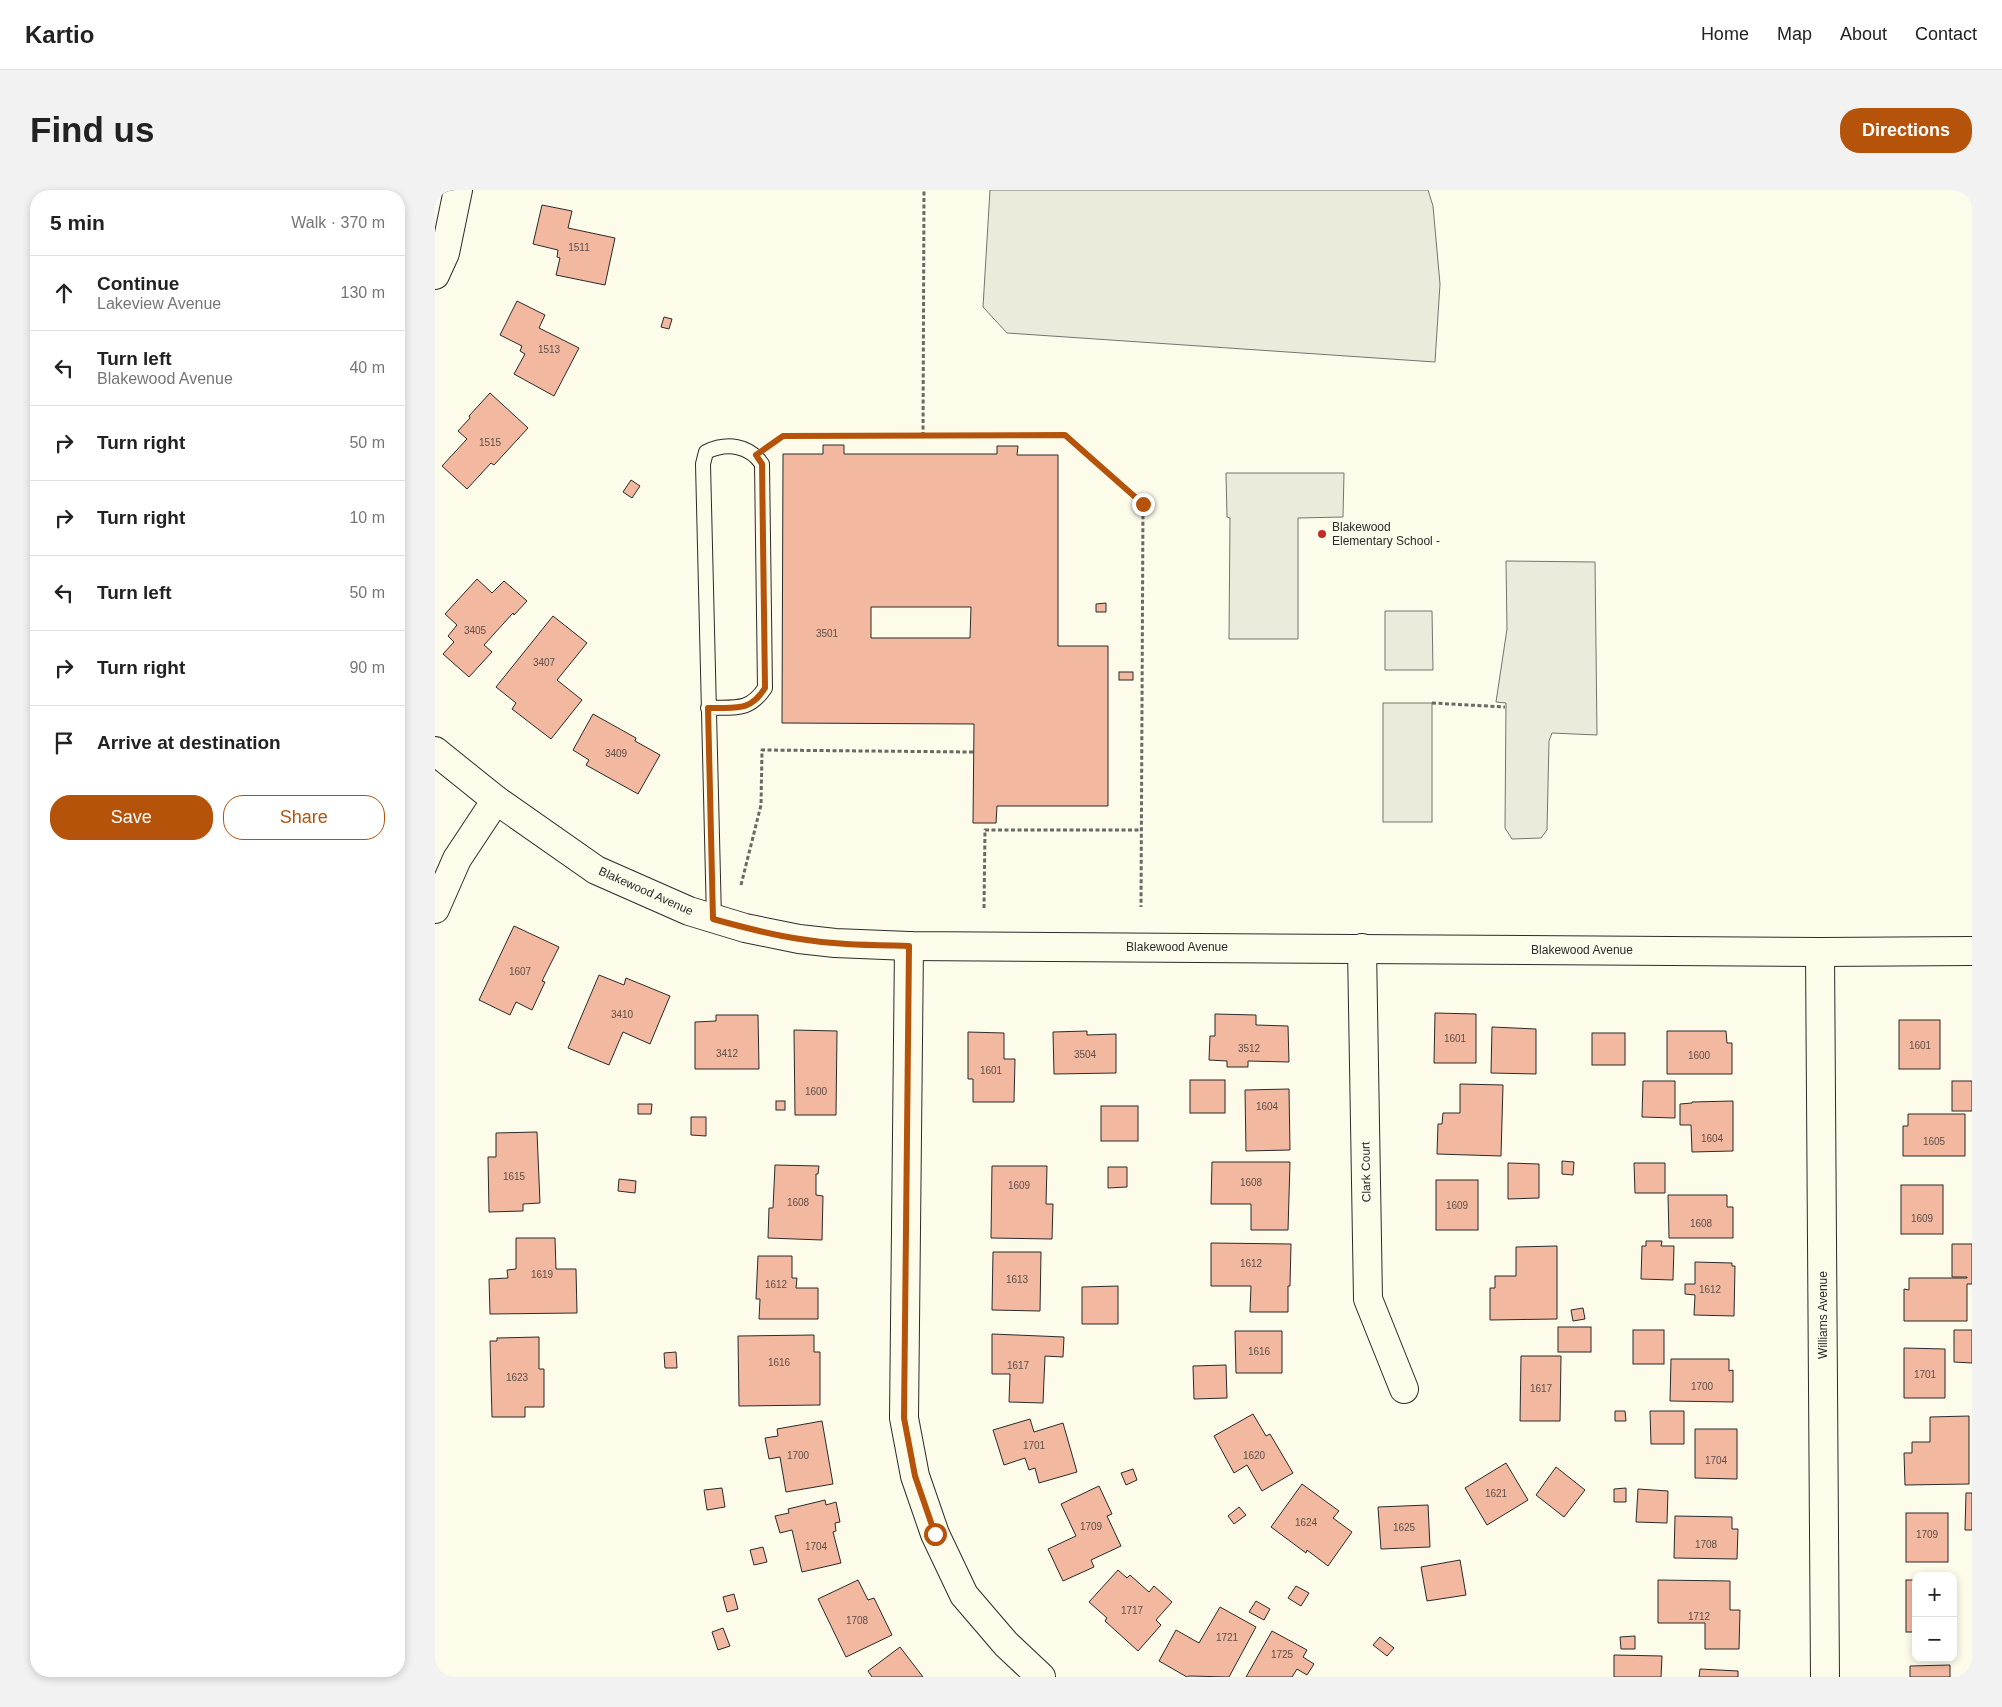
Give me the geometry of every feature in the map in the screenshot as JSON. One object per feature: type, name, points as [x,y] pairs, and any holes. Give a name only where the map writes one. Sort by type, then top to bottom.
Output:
[{"type":"street","points":[[435,275],[445,254],[458,190]]},
{"type":"street","name":"Blakewood Avenue","points":[[435,751],[496,800],[596,870],[689,912],[745,928],[799,939],[835,943],[909,946],[1820,952],[1972,951]]},
{"type":"street","points":[[435,909],[457,859],[496,800]]},
{"type":"street","points":[[909,946],[904,1418],[915,1476],[935,1534],[965,1594],[1006,1644],[1041,1677]]},
{"type":"street","name":"Clark Court","points":[[1362,948],[1368,1299],[1404,1389]]},
{"type":"street","name":"Williams Avenue","points":[[1820,952],[1825,1677]]},
{"type":"lane","points":[[708,708],[742,707],[757,700],[765,688],[762,464],[756,455],[743,447],[715,448],[706,452],[703,464],[708,708],[713,919]]},
{"type":"path","points":[[923,436],[924,190]]},
{"type":"path","points":[[756,455],[783,436],[1065,435],[1143,504],[1141,907]]},
{"type":"path","points":[[1432,703],[1505,708]]},
{"type":"path","points":[[741,885],[761,805],[762,750],[973,752]]},
{"type":"path","points":[[984,908],[985,830],[1141,830]]},
{"type":"shaded area","points":[[990,190],[1428,190],[1433,206],[1440,284],[1435,362],[1007,333],[983,307]]},
{"type":"shaded area","points":[[1226,473],[1344,473],[1343,517],[1298,518],[1298,639],[1229,639],[1230,518],[1227,517]]},
{"type":"shaded area","points":[[1506,561],[1595,562],[1597,735],[1552,733],[1549,741],[1547,830],[1541,838],[1512,839],[1505,828],[1506,703],[1496,702],[1507,629]]},
{"type":"shaded area","points":[[1385,611],[1432,611],[1433,670],[1385,670]]},
{"type":"shaded area","points":[[1383,703],[1432,703],[1432,822],[1383,822]]},
{"type":"building","points":[[542,205],[572,211],[568,228],[615,238],[605,285],[556,275],[560,258],[557,257],[558,250],[533,244]]},
{"type":"building","points":[[517,301],[545,315],[539,328],[579,348],[554,396],[514,374],[525,354],[520,351],[522,346],[500,335]]},
{"type":"building","points":[[664,317],[672,319],[669,329],[661,327]]},
{"type":"building","points":[[490,393],[528,428],[494,465],[491,463],[467,489],[442,466],[467,439],[458,431]]},
{"type":"building","points":[[823,445],[844,445],[844,454],[997,454],[997,446],[1018,446],[1017,455],[1058,455],[1058,646],[1108,646],[1108,806],[997,806],[996,823],[973,823],[974,724],[782,723],[783,454],[823,454]],"holes":[[[871,607],[971,607],[970,638],[871,638]]]},
{"type":"building","points":[[631,480],[640,486],[632,498],[623,492]]},
{"type":"building","points":[[477,579],[492,593],[504,581],[527,601],[514,615],[513,613],[484,645],[492,652],[469,677],[443,654],[454,642],[448,636],[457,625],[445,614]]},
{"type":"building","points":[[1106,603],[1106,612],[1096,612],[1096,604]]},
{"type":"building","points":[[553,616],[587,643],[557,680],[582,700],[551,739],[512,709],[516,703],[496,687]]},
{"type":"building","points":[[1119,672],[1133,672],[1133,680],[1119,680]]},
{"type":"building","points":[[593,714],[636,738],[635,741],[660,755],[638,794],[586,765],[589,760],[573,750]]},
{"type":"building","points":[[514,926],[559,947],[542,981],[545,982],[532,1010],[516,1002],[510,1015],[479,1000]]},
{"type":"building","points":[[599,975],[624,985],[626,978],[670,996],[650,1044],[623,1032],[609,1065],[568,1048]]},
{"type":"building","points":[[1435,1013],[1476,1014],[1476,1063],[1434,1063]]},
{"type":"building","points":[[1215,1014],[1256,1015],[1256,1025],[1288,1026],[1289,1062],[1248,1061],[1248,1067],[1227,1067],[1227,1061],[1209,1060],[1210,1036],[1215,1036]]},
{"type":"building","points":[[716,1015],[758,1015],[759,1069],[695,1069],[695,1022],[716,1021]]},
{"type":"building","points":[[1899,1020],[1940,1020],[1940,1069],[1899,1069]]},
{"type":"building","points":[[1492,1027],[1536,1029],[1536,1074],[1491,1073]]},
{"type":"building","points":[[794,1030],[837,1031],[836,1115],[795,1115]]},
{"type":"building","points":[[1087,1031],[1087,1035],[1116,1034],[1116,1073],[1054,1074],[1053,1032]]},
{"type":"building","points":[[1667,1031],[1726,1031],[1727,1043],[1732,1043],[1732,1074],[1667,1074]]},
{"type":"building","points":[[968,1032],[1004,1033],[1004,1059],[1015,1059],[1014,1102],[973,1102],[973,1079],[968,1079]]},
{"type":"building","points":[[1592,1033],[1625,1033],[1625,1065],[1592,1065]]},
{"type":"building","points":[[1190,1080],[1225,1080],[1225,1113],[1190,1113]]},
{"type":"building","points":[[1643,1081],[1675,1081],[1675,1118],[1642,1117]]},
{"type":"building","points":[[1952,1081],[1972,1081],[1972,1111],[1952,1111]]},
{"type":"building","points":[[1460,1084],[1503,1085],[1501,1156],[1437,1154],[1438,1124],[1442,1124],[1443,1113],[1460,1113]]},
{"type":"building","points":[[1289,1089],[1290,1150],[1246,1151],[1245,1090]]},
{"type":"building","points":[[776,1101],[785,1101],[785,1110],[776,1110]]},
{"type":"building","points":[[1733,1101],[1733,1151],[1692,1152],[1691,1125],[1680,1125],[1680,1104]]},
{"type":"building","points":[[638,1104],[652,1104],[651,1114],[638,1114]]},
{"type":"building","points":[[1101,1106],[1138,1106],[1138,1141],[1101,1141]]},
{"type":"building","points":[[1908,1114],[1965,1114],[1965,1156],[1903,1156],[1903,1126],[1908,1126]]},
{"type":"building","points":[[691,1117],[706,1117],[706,1136],[691,1135]]},
{"type":"building","points":[[537,1132],[540,1203],[523,1204],[523,1211],[489,1212],[488,1157],[496,1157],[496,1133]]},
{"type":"building","points":[[1562,1161],[1574,1162],[1573,1175],[1562,1174]]},
{"type":"building","points":[[1212,1162],[1290,1162],[1288,1230],[1251,1230],[1251,1204],[1211,1204]]},
{"type":"building","points":[[1508,1163],[1539,1164],[1539,1198],[1508,1199]]},
{"type":"building","points":[[1634,1163],[1665,1163],[1665,1193],[1635,1193]]},
{"type":"building","points":[[775,1165],[819,1166],[818,1174],[816,1174],[816,1195],[823,1196],[822,1240],[768,1238],[769,1208],[773,1208]]},
{"type":"building","points":[[992,1166],[1047,1166],[1046,1204],[1053,1204],[1052,1239],[991,1238]]},
{"type":"building","points":[[1108,1167],[1127,1167],[1127,1187],[1108,1188]]},
{"type":"building","points":[[619,1179],[636,1181],[635,1193],[618,1191]]},
{"type":"building","points":[[1436,1180],[1478,1180],[1478,1230],[1436,1230]]},
{"type":"building","points":[[1901,1185],[1943,1185],[1943,1234],[1901,1234]]},
{"type":"building","points":[[1668,1195],[1727,1195],[1727,1207],[1733,1207],[1733,1238],[1669,1238]]},
{"type":"building","points":[[516,1238],[555,1238],[556,1269],[576,1269],[577,1313],[490,1314],[489,1279],[508,1278],[507,1270],[516,1269]]},
{"type":"building","points":[[1646,1241],[1662,1241],[1661,1246],[1674,1246],[1673,1280],[1641,1279],[1642,1246],[1646,1246]]},
{"type":"building","points":[[1211,1243],[1291,1244],[1288,1312],[1250,1312],[1251,1286],[1211,1286]]},
{"type":"building","points":[[1952,1244],[1972,1244],[1972,1284],[1967,1284],[1967,1321],[1904,1321],[1904,1289],[1909,1290],[1909,1278],[1967,1278],[1952,1277]]},
{"type":"building","points":[[1557,1246],[1557,1319],[1490,1320],[1490,1288],[1495,1288],[1495,1276],[1516,1276],[1516,1247]]},
{"type":"building","points":[[993,1252],[1041,1252],[1040,1311],[992,1310]]},
{"type":"building","points":[[758,1256],[792,1256],[792,1278],[797,1278],[796,1288],[818,1288],[818,1319],[759,1319],[760,1299],[756,1299]]},
{"type":"building","points":[[1695,1262],[1732,1263],[1732,1266],[1735,1266],[1734,1316],[1694,1315],[1695,1295],[1685,1294],[1685,1284],[1695,1284]]},
{"type":"building","points":[[1118,1286],[1118,1324],[1082,1324],[1082,1287]]},
{"type":"building","points":[[1583,1308],[1585,1319],[1573,1321],[1571,1310]]},
{"type":"building","points":[[1558,1327],[1591,1327],[1591,1352],[1558,1352]]},
{"type":"building","points":[[1633,1330],[1664,1330],[1664,1364],[1633,1364]]},
{"type":"building","points":[[1954,1330],[1972,1330],[1972,1363],[1954,1362]]},
{"type":"building","points":[[1235,1331],[1282,1331],[1282,1373],[1236,1373]]},
{"type":"building","points":[[992,1334],[1064,1337],[1063,1357],[1045,1356],[1043,1403],[1009,1402],[1010,1374],[992,1374]]},
{"type":"building","points":[[814,1335],[814,1352],[820,1352],[820,1405],[739,1406],[738,1336]]},
{"type":"building","points":[[539,1337],[539,1369],[544,1369],[544,1407],[525,1407],[525,1417],[492,1417],[490,1341],[497,1341],[497,1338]]},
{"type":"building","points":[[1904,1348],[1945,1349],[1945,1398],[1904,1398]]},
{"type":"building","points":[[676,1352],[677,1368],[665,1368],[664,1353]]},
{"type":"building","points":[[1521,1356],[1561,1356],[1560,1421],[1520,1421]]},
{"type":"building","points":[[1671,1359],[1729,1359],[1729,1371],[1733,1370],[1733,1402],[1670,1401]]},
{"type":"building","points":[[1226,1365],[1227,1398],[1194,1399],[1193,1366]]},
{"type":"building","points":[[1615,1411],[1625,1411],[1626,1421],[1615,1421]]},
{"type":"building","points":[[1650,1411],[1684,1411],[1684,1444],[1651,1444]]},
{"type":"building","points":[[1253,1414],[1266,1436],[1270,1434],[1293,1473],[1262,1491],[1247,1465],[1234,1473],[1214,1436]]},
{"type":"building","points":[[1969,1416],[1969,1484],[1905,1485],[1904,1453],[1912,1453],[1912,1442],[1930,1442],[1930,1417]]},
{"type":"building","points":[[1030,1419],[1034,1432],[1063,1423],[1077,1472],[1039,1483],[1035,1468],[1029,1470],[1025,1458],[1004,1465],[993,1430]]},
{"type":"building","points":[[822,1421],[833,1484],[786,1492],[780,1457],[769,1459],[765,1438],[778,1436],[777,1429]]},
{"type":"building","points":[[1695,1429],[1737,1429],[1737,1479],[1695,1478]]},
{"type":"building","points":[[1506,1463],[1528,1500],[1487,1525],[1465,1488]]},
{"type":"building","points":[[1556,1467],[1585,1490],[1564,1517],[1536,1495]]},
{"type":"building","points":[[1133,1469],[1137,1480],[1126,1485],[1121,1473]]},
{"type":"building","points":[[1302,1484],[1339,1511],[1333,1518],[1352,1532],[1328,1566],[1307,1550],[1306,1553],[1271,1527]]},
{"type":"building","points":[[1099,1486],[1112,1514],[1107,1516],[1121,1546],[1091,1560],[1094,1567],[1063,1581],[1048,1549],[1076,1536],[1061,1504]]},
{"type":"building","points":[[722,1488],[725,1507],[707,1510],[704,1490]]},
{"type":"building","points":[[1626,1488],[1626,1502],[1614,1502],[1614,1489]]},
{"type":"building","points":[[1638,1489],[1668,1491],[1667,1523],[1636,1522]]},
{"type":"building","points":[[1966,1493],[1972,1493],[1972,1530],[1965,1530]]},
{"type":"building","points":[[825,1500],[826,1505],[836,1502],[840,1522],[835,1523],[836,1531],[833,1532],[841,1563],[802,1572],[792,1530],[780,1533],[775,1516],[789,1513],[788,1509]]},
{"type":"building","points":[[1428,1505],[1430,1547],[1381,1549],[1378,1507]]},
{"type":"building","points":[[1239,1507],[1246,1515],[1234,1524],[1228,1516]]},
{"type":"building","points":[[1906,1513],[1948,1513],[1948,1562],[1906,1562]]},
{"type":"building","points":[[1675,1516],[1732,1517],[1732,1529],[1738,1529],[1737,1559],[1674,1558]]},
{"type":"building","points":[[763,1547],[767,1562],[754,1565],[750,1550]]},
{"type":"building","points":[[1460,1560],[1466,1595],[1427,1601],[1421,1567]]},
{"type":"building","points":[[1118,1570],[1127,1578],[1130,1575],[1149,1592],[1154,1586],[1172,1602],[1156,1620],[1161,1625],[1138,1651],[1105,1621],[1107,1618],[1089,1602]]},
{"type":"building","points":[[858,1580],[868,1600],[874,1598],[892,1635],[846,1657],[818,1599]]},
{"type":"building","points":[[1658,1580],[1730,1581],[1730,1610],[1740,1610],[1739,1649],[1705,1649],[1705,1623],[1658,1623]]},
{"type":"building","points":[[1906,1580],[1912,1580],[1912,1632],[1906,1632]]},
{"type":"building","points":[[1296,1586],[1309,1593],[1301,1606],[1288,1598]]},
{"type":"building","points":[[734,1594],[738,1609],[727,1612],[723,1597]]},
{"type":"building","points":[[1256,1601],[1270,1609],[1264,1620],[1249,1612]]},
{"type":"building","points":[[1220,1607],[1256,1627],[1229,1677],[1187,1677],[1159,1661],[1176,1630],[1199,1643]]},
{"type":"building","points":[[723,1628],[730,1646],[718,1650],[712,1632]]},
{"type":"building","points":[[1272,1631],[1307,1650],[1303,1657],[1314,1664],[1307,1675],[1297,1669],[1292,1677],[1246,1677]]},
{"type":"building","points":[[1635,1636],[1635,1649],[1621,1649],[1620,1637]]},
{"type":"building","points":[[1380,1637],[1394,1648],[1387,1656],[1373,1645]]},
{"type":"building","points":[[900,1647],[923,1677],[872,1677],[868,1671]]},
{"type":"building","points":[[1614,1655],[1662,1656],[1661,1677],[1614,1677]]},
{"type":"building","points":[[1950,1665],[1950,1677],[1910,1677],[1910,1666]]},
{"type":"building","points":[[1700,1669],[1738,1671],[1738,1677],[1699,1677]]},
{"type":"place","name":"Blakewood Elementary School -","points":[[1322,534]]},
{"type":"route","points":[[935,1534],[915,1476],[904,1418],[909,946],[835,943],[799,939],[745,928],[713,919],[708,708],[742,707],[757,700],[765,688],[762,464],[756,455],[783,436],[1065,435],[1143,504]]}]
